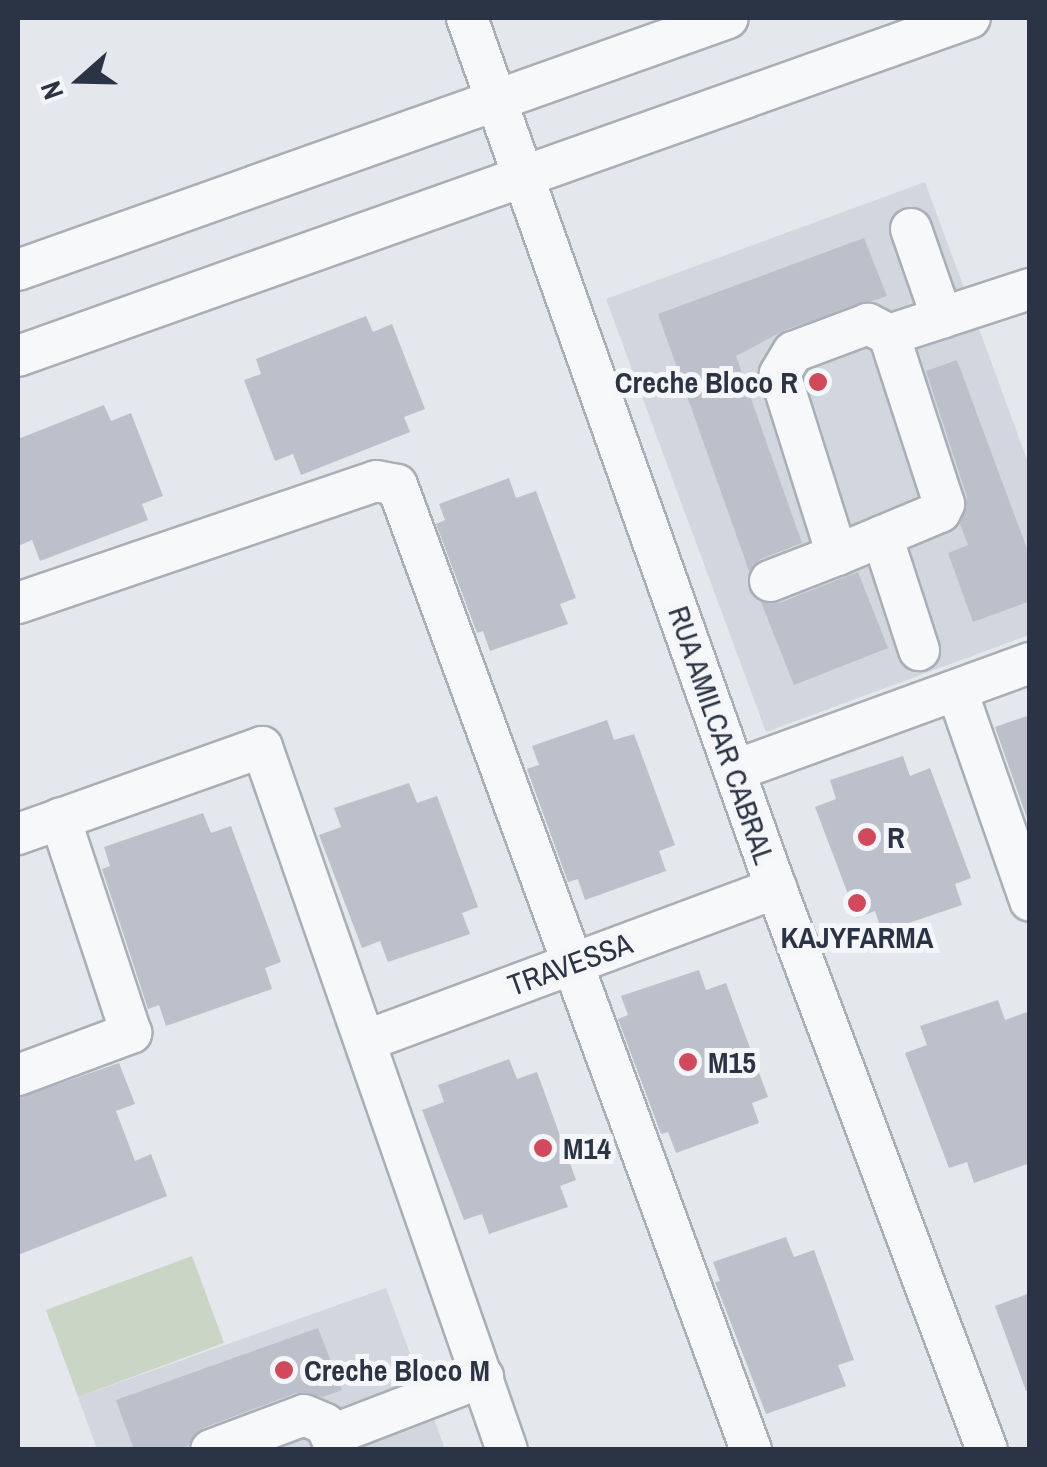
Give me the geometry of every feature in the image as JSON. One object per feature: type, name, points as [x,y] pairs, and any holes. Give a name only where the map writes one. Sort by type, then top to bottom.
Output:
[{"type":"street","name":"RUA AMILCAR CABRAL","points":[[467,18],[776,888],[987,1450]]},
{"type":"street","points":[[18,270],[728,18]]},
{"type":"street","points":[[18,356],[970,18]]},
{"type":"street","points":[[910,230],[942,318]]},
{"type":"street","points":[[889,335],[1030,289]]},
{"type":"street","points":[[770,581],[837,555],[940,512],[944,504],[889,335],[868,324],[793,352],[780,374],[837,555]]},
{"type":"street","points":[[18,603],[390,480],[402,493],[576,961],[751,1450]]},
{"type":"street","points":[[882,536],[919,650]]},
{"type":"street","points":[[736,770],[1030,663]]},
{"type":"street","points":[[957,691],[1030,902]]},
{"type":"street","points":[[18,834],[262,746],[508,1450]]},
{"type":"street","points":[[18,1075],[131,1032],[60,818]]},
{"type":"street","name":"TRAVESSA","points":[[365,1041],[776,888]]},
{"type":"street","points":[[211,1450],[304,1415],[326,1424],[334,1442],[483,1377]]},
{"type":"shaded area","name":"Creche Bloco R","points":[[925,182],[1029,465],[1029,635],[766,732],[606,299]]},
{"type":"shaded area","name":"Creche Bloco M","points":[[386,1288],[445,1449],[97,1449],[78,1397]]},
{"type":"green space","points":[[192,1256],[224,1343],[78,1397],[46,1310]]},
{"type":"building","points":[[864,238],[887,296],[785,330],[736,356],[802,543],[761,559],[749,571],[658,314]]},
{"type":"building","points":[[366,316],[373,332],[392,324],[425,409],[404,417],[410,432],[301,475],[293,454],[275,461],[244,380],[261,374],[256,359]]},
{"type":"building","points":[[957,360],[1030,557],[1030,601],[973,622],[948,553],[968,545],[960,524],[967,497],[926,371]]},
{"type":"building","points":[[104,405],[111,421],[131,413],[163,496],[142,504],[148,520],[40,561],[32,540],[18,546],[18,439]]},
{"type":"building","points":[[509,478],[516,498],[536,491],[576,598],[560,604],[568,624],[490,651],[483,631],[477,633],[436,524],[445,520],[439,504]]},
{"type":"building","points":[[858,572],[888,648],[794,685],[761,602],[779,603]]},
{"type":"building","points":[[1030,715],[1030,827],[995,727]]},
{"type":"building","points":[[607,720],[614,740],[634,734],[675,845],[659,851],[666,871],[585,900],[578,879],[568,882],[527,769],[539,765],[532,746]]},
{"type":"building","name":"R","points":[[903,756],[910,776],[930,768],[971,878],[955,884],[962,905],[882,932],[875,911],[857,918],[815,807],[836,799],[830,780]]},
{"type":"building","points":[[409,783],[417,803],[437,796],[478,907],[462,913],[470,934],[388,962],[380,941],[362,948],[319,835],[341,827],[334,808]]},
{"type":"building","points":[[203,813],[211,833],[231,826],[281,962],[265,968],[272,989],[166,1026],[159,1005],[148,1009],[102,869],[110,866],[104,847]]},
{"type":"building","name":"M15","points":[[699,970],[706,990],[726,983],[768,1097],[752,1103],[759,1123],[676,1153],[668,1132],[661,1134],[618,1019],[628,1015],[621,996]]},
{"type":"building","points":[[998,1000],[1005,1020],[1030,1011],[1030,1163],[974,1183],[967,1162],[949,1168],[905,1053],[927,1045],[920,1026]]},
{"type":"building","name":"M14","points":[[509,1059],[517,1079],[537,1072],[576,1180],[560,1186],[568,1207],[489,1234],[482,1214],[464,1220],[422,1110],[444,1102],[438,1085]]},
{"type":"building","points":[[119,1063],[135,1104],[116,1111],[135,1161],[151,1154],[167,1196],[18,1255],[18,1098]]},
{"type":"building","points":[[786,1237],[794,1257],[814,1250],[854,1360],[838,1365],[846,1386],[766,1414],[715,1282],[720,1281],[713,1262]]},
{"type":"building","points":[[1030,1293],[1030,1390],[1026,1391],[995,1306]]},
{"type":"building","points":[[318,1328],[342,1390],[323,1397],[296,1393],[203,1428],[184,1450],[134,1450],[116,1400]]},
{"type":"place","name":"Creche Bloco R","points":[[818,382]]},
{"type":"place","name":"R","points":[[867,837]]},
{"type":"place","name":"KAJYFARMA","points":[[857,903]]},
{"type":"place","name":"M15","points":[[688,1062]]},
{"type":"place","name":"M14","points":[[543,1148]]},
{"type":"place","name":"Creche Bloco M","points":[[284,1370]]}]
